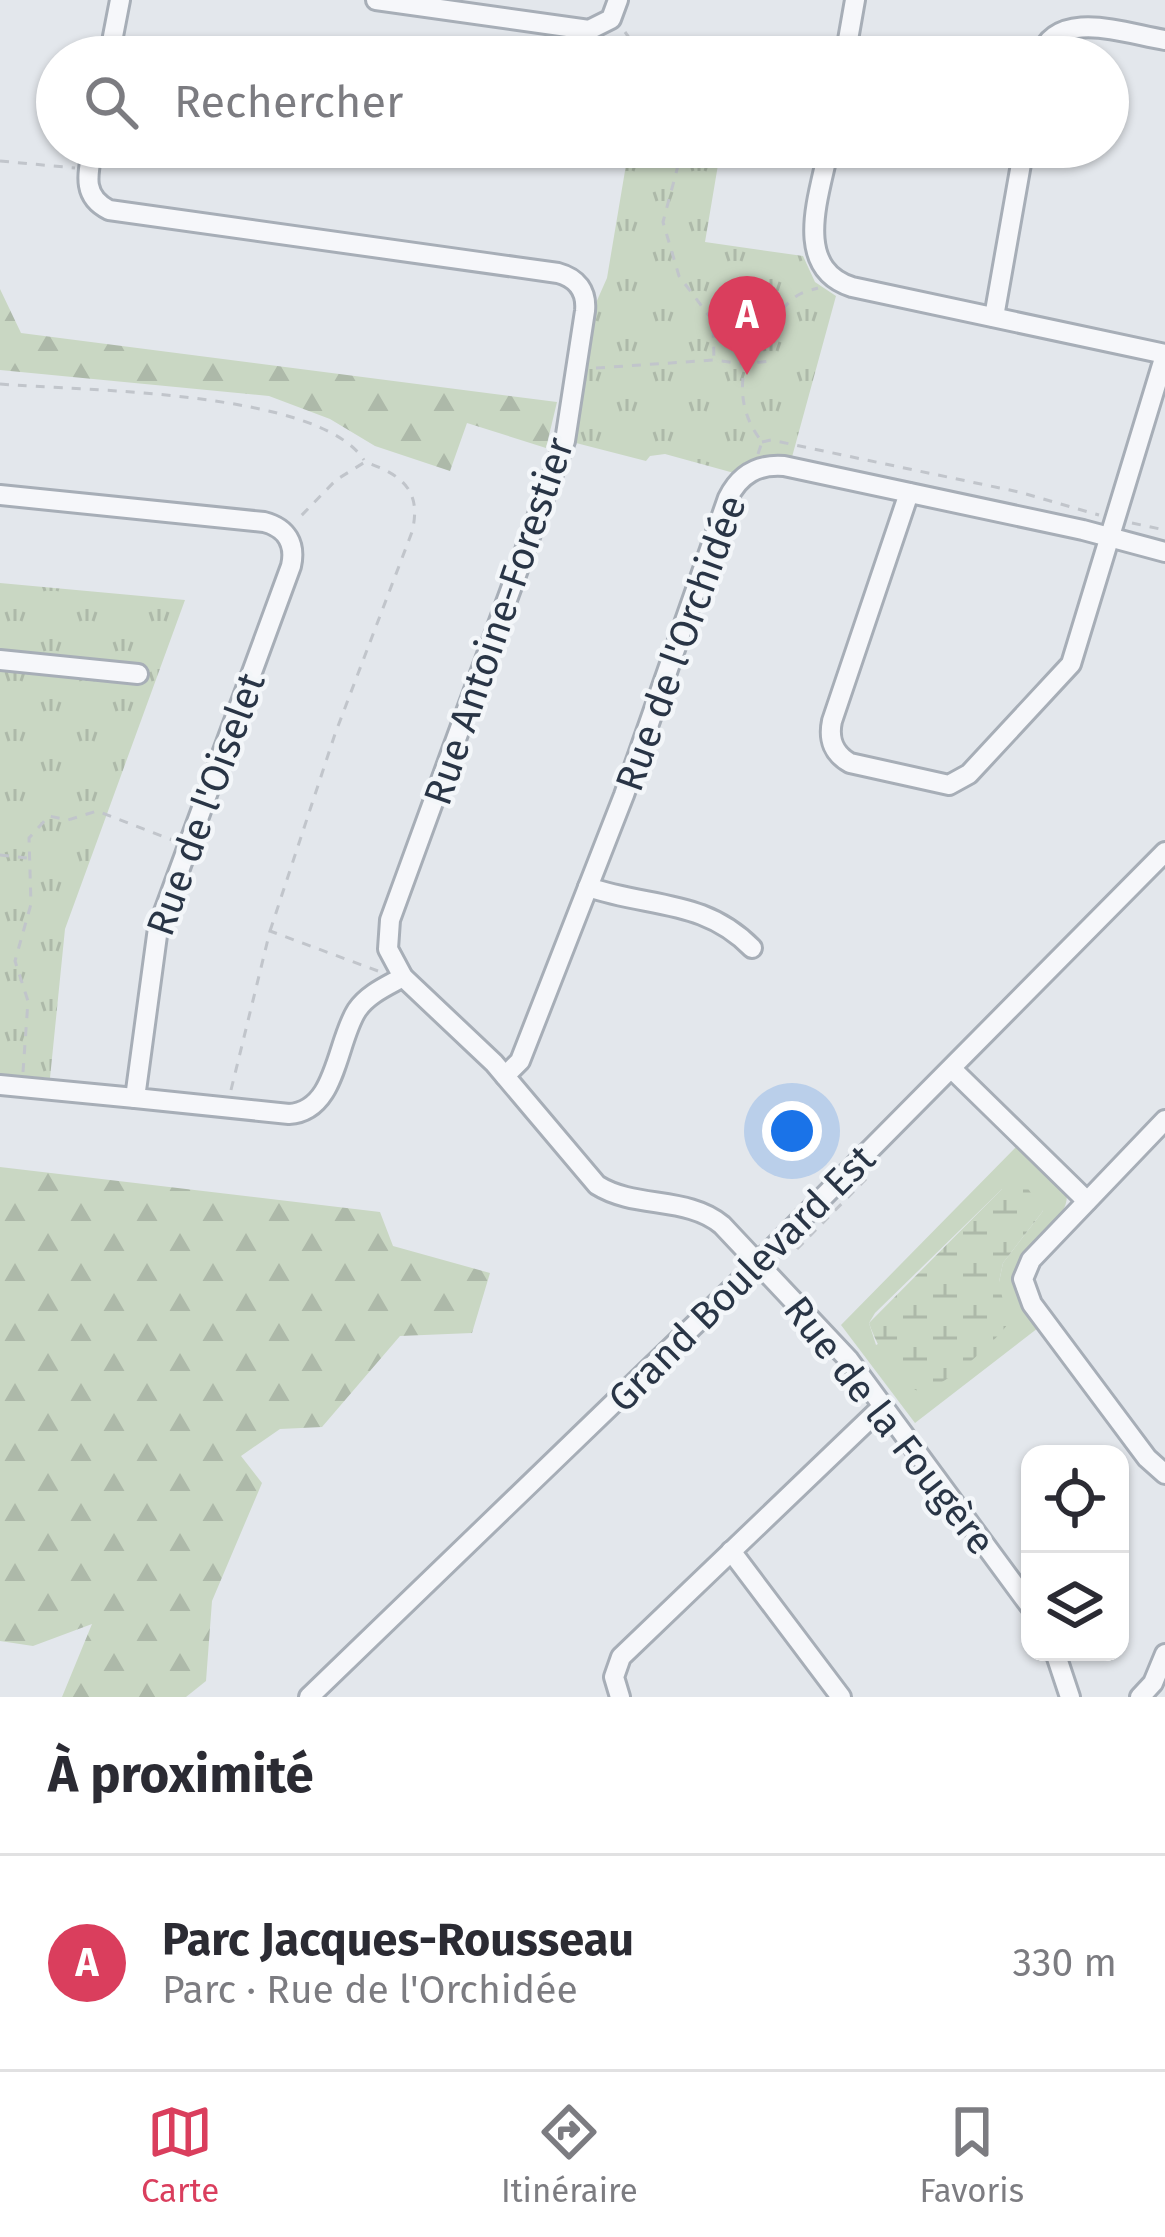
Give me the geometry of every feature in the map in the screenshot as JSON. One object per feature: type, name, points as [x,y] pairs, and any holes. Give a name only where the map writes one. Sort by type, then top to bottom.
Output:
[{"type":"street","points":[[113,36],[120,0]]},
{"type":"street","points":[[376,0],[590,30],[614,9]]},
{"type":"street","points":[[849,36],[855,0]]},
{"type":"street","points":[[1054,36],[1069,28],[1165,40]]},
{"type":"street","points":[[825,168],[813,236],[818,261],[830,276],[852,287],[1165,355],[1065,673],[963,779],[939,786],[850,764],[830,738],[909,493]]},
{"type":"street","points":[[994,317],[1020,168]]},
{"type":"street","name":"Rue Antoine-Forestier","points":[[89,169],[91,194],[109,210],[563,274],[579,285],[585,299],[565,441],[388,928]]},
{"type":"street","name":"Rue de l'Orchidée","points":[[505,1076],[520,1061],[727,500],[738,482],[759,468],[778,465],[1165,552]]},
{"type":"street","points":[[0,495],[264,522],[283,531]]},
{"type":"street","name":"Rue de l'Oiselet","points":[[135,1098],[155,938],[291,566],[292,544],[283,531]]},
{"type":"street","points":[[0,660],[139,674]]},
{"type":"street","name":"Grand Boulevard Est","points":[[309,1697],[757,1263],[1165,852]]},
{"type":"street","points":[[588,886],[706,914],[730,925],[752,948]]},
{"type":"street","name":"Rue de la Fougère","points":[[388,928],[388,949],[403,976],[505,1076],[597,1185],[616,1195],[708,1215],[826,1332],[1021,1594]]},
{"type":"street","points":[[0,1085],[294,1114],[314,1106],[323,1093],[358,1010],[403,976]]},
{"type":"street","points":[[952,1070],[1087,1201]]},
{"type":"street","points":[[1165,1120],[1028,1264],[1024,1289],[1147,1458],[1165,1474]]},
{"type":"street","points":[[620,1697],[614,1677],[620,1658],[883,1406]]},
{"type":"street","points":[[730,1551],[841,1697]]},
{"type":"street","points":[[1140,1697],[1150,1688],[1165,1654]]},
{"type":"street","points":[[1058,1661],[1070,1697]]},
{"type":"path","points":[[614,9],[630,36]]},
{"type":"path","points":[[0,161],[36,164]]},
{"type":"path","points":[[78,168],[89,169]]},
{"type":"path","points":[[677,168],[663,222],[679,277],[713,321],[714,360]]},
{"type":"path","points":[[759,458],[762,442],[743,407],[745,364],[768,323],[797,295],[822,284]]},
{"type":"path","points":[[576,368],[714,360],[772,362]]},
{"type":"path","points":[[0,384],[253,405],[340,435],[365,462],[383,468],[404,484],[415,501],[415,518],[335,734],[270,932],[226,1107]]},
{"type":"path","points":[[762,442],[771,440],[1019,492],[1101,516]]},
{"type":"path","points":[[283,531],[336,480],[365,462]]},
{"type":"path","points":[[1131,523],[1165,530]]},
{"type":"path","points":[[22,1087],[28,1001],[15,961],[30,917],[28,838],[44,818],[68,820],[89,810],[188,845]]},
{"type":"path","points":[[0,855],[28,858]]},
{"type":"path","points":[[270,932],[403,976]]},
{"type":"path","name":"Grand Boulevard Est","points":[[784,1259],[812,1237],[869,1177]]},
{"type":"green space","points":[[625,168],[717,168],[705,242],[803,256],[815,282],[836,296],[792,457],[745,462],[734,473],[665,454],[646,461],[576,443],[595,305],[607,278]]},
{"type":"green space","points":[[0,289],[21,333],[557,402],[546,448],[467,423],[450,471],[375,446],[330,419],[269,396],[0,370]]},
{"type":"green space","points":[[0,583],[185,600],[65,929],[50,1078],[0,1074]]},
{"type":"green space","points":[[1017,1146],[1067,1196],[1063,1210],[1027,1248],[1015,1271],[1018,1295],[1038,1328],[915,1423],[841,1325]],"holes":[[[1002,1189],[1043,1211],[1003,1263],[999,1282],[876,1345],[869,1323],[875,1313]]]},
{"type":"green space","points":[[0,1167],[380,1212],[393,1246],[490,1273],[472,1333],[400,1336],[322,1427],[280,1429],[241,1456],[262,1483],[212,1601],[206,1681],[186,1697],[62,1697],[92,1624],[33,1646],[0,1641]]},
{"type":"green space","points":[[1016,1182],[1027,1187],[1043,1211],[1003,1263],[999,1282],[1008,1324],[967,1364],[919,1392],[888,1362],[869,1323],[1002,1189]]},
{"type":"place","name":"Parc Jacques-Rousseau","points":[[747,375]]}]
